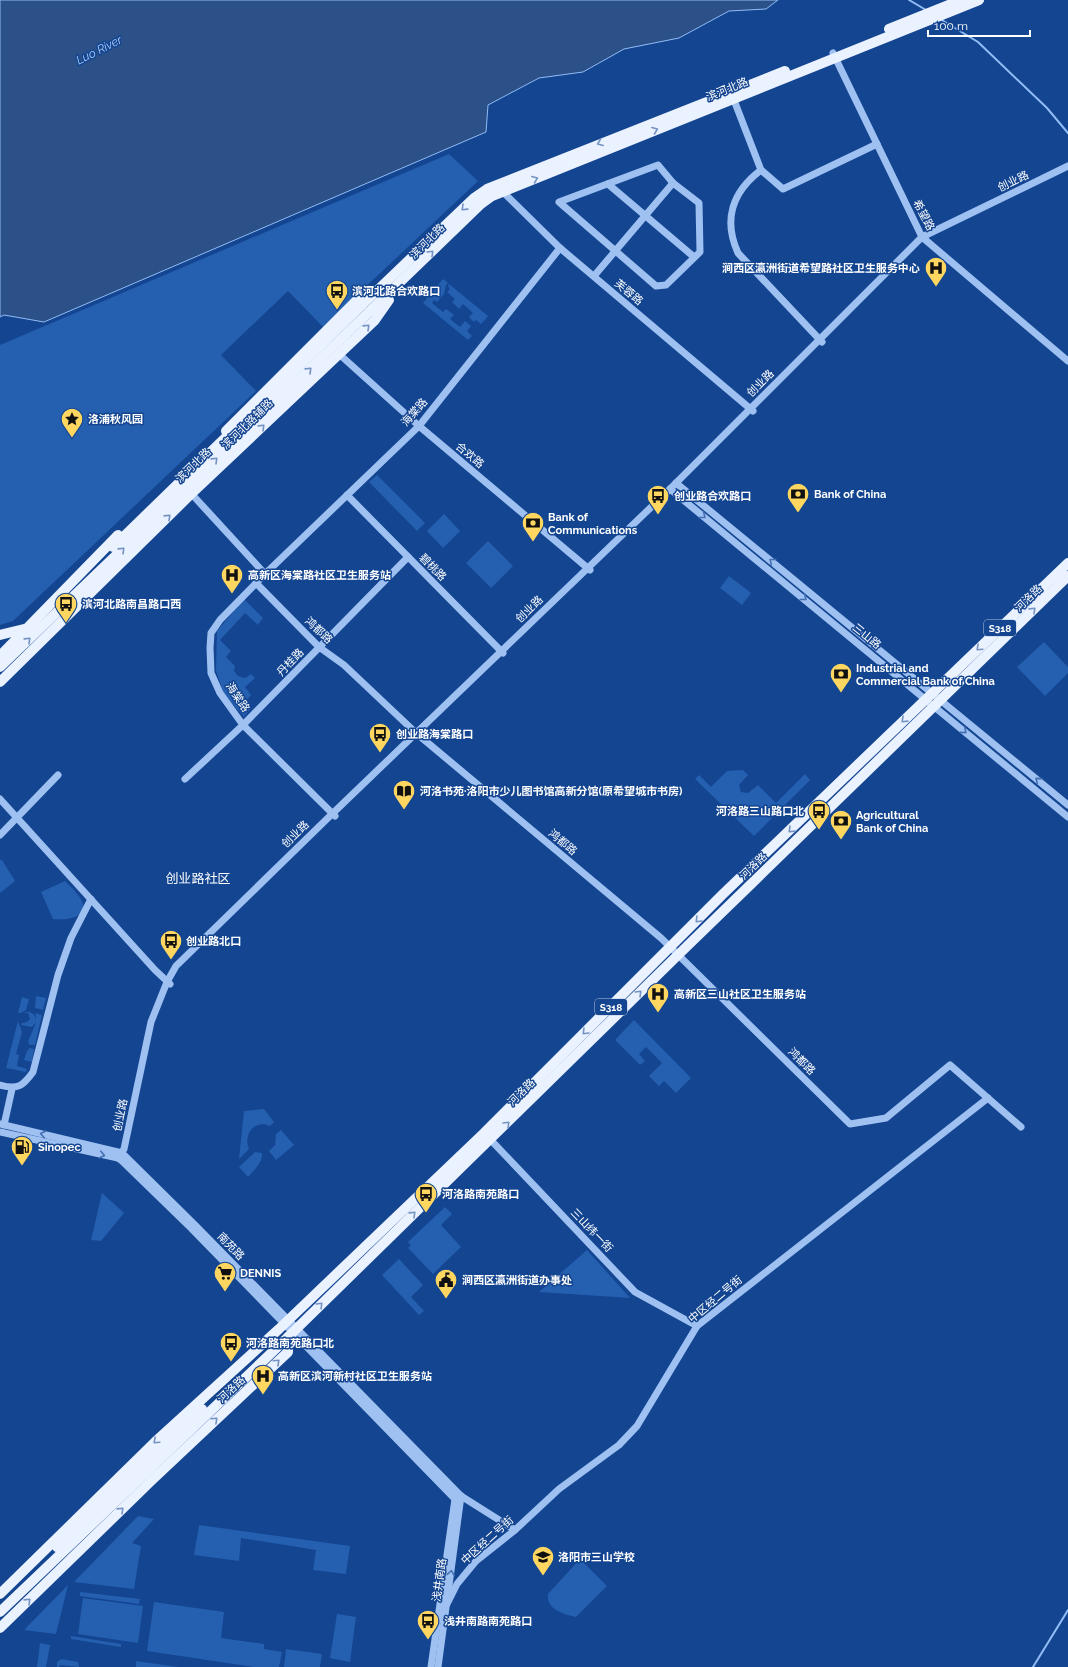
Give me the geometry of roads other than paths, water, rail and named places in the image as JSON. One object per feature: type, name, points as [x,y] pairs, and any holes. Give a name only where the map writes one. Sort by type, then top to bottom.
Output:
[{"type":"main road","name":"滨河北路","points":[[834,55],[909,20],[961,0]]},
{"type":"main road","name":"滨河北路","points":[[0,667],[399,277],[474,198],[834,55],[923,23],[980,0]]},
{"type":"main road","name":"滨河北路辅路","points":[[0,682],[192,494],[375,320],[399,277]]},
{"type":"main road","name":"滨河北路辅路","points":[[0,656],[24,629],[123,530],[177,479],[358,299],[399,277]]},
{"type":"main road","name":"滨河北路","points":[[0,656],[366,309]]},
{"type":"main road","name":"河洛路","points":[[0,1628],[115,1516],[221,1402],[288,1352],[292,1333],[487,1136],[929,696],[1068,563]]},
{"type":"main road","name":"河洛路","points":[[675,950],[938,703],[1068,576]]},
{"type":"main road","points":[[0,635],[24,629]]},
{"type":"main road","name":"河洛路","points":[[0,1594],[84,1511],[487,1136]]},
{"type":"main road","name":"河洛路","points":[[221,1402],[247,1358]]},
{"type":"main road","points":[[0,1600],[221,1402]]},
{"type":"main road","points":[[0,1612],[221,1402]]},
{"type":"street","name":"希望路","points":[[834,55],[924,239],[1068,361]]},
{"type":"street","points":[[732,95],[761,170],[783,189],[877,144]]},
{"type":"street","points":[[658,165],[673,183],[699,203],[700,252],[666,285],[656,286],[559,202],[658,165]]},
{"type":"street","name":"创业路","points":[[122,1157],[128,1153],[155,1022],[168,983],[176,966],[671,490],[924,239],[1063,172],[1068,166]]},
{"type":"street","points":[[761,170],[751,177],[740,191],[733,206],[730,224],[733,241],[738,253],[821,341]]},
{"type":"street","points":[[594,276],[673,183]]},
{"type":"street","points":[[608,184],[694,257]]},
{"type":"street","name":"芙蓉路","points":[[499,188],[560,248],[752,410]]},
{"type":"street","name":"海棠路","points":[[334,815],[243,725],[220,693],[211,673],[210,648],[212,633],[220,620],[265,574],[419,426],[560,248]]},
{"type":"street","name":"合欢路","points":[[339,354],[419,426],[589,569]]},
{"type":"street","points":[[177,479],[265,574]]},
{"type":"street","name":"三山路","points":[[677,484],[929,696]]},
{"type":"street","name":"三山路","points":[[671,490],[1068,805]]},
{"type":"street","name":"碧桃路","points":[[347,495],[502,652]]},
{"type":"street","name":"丹桂路","points":[[185,779],[243,725],[408,557]]},
{"type":"street","name":"鸿都路","points":[[256,583],[319,647],[344,665],[417,734],[675,950],[850,1124],[886,1118],[950,1065],[988,1098]]},
{"type":"street","name":"三山路","points":[[938,703],[1068,817]]},
{"type":"street","points":[[0,835],[58,775]]},
{"type":"street","points":[[0,799],[168,983]]},
{"type":"street","points":[[0,1086],[12,1088],[25,1083],[33,1072],[58,974],[71,938],[91,899]]},
{"type":"street","points":[[12,1088],[2,1125],[122,1157]]},
{"type":"street","points":[[988,1098],[1021,1127]]},
{"type":"street","name":"中区经二号街","points":[[447,1604],[457,1584],[476,1561],[514,1531],[559,1490],[619,1445],[637,1426],[697,1326],[988,1098]]},
{"type":"street","points":[[0,1132],[122,1157]]},
{"type":"street","name":"三山纬一街","points":[[487,1136],[636,1292],[697,1326]]},
{"type":"street","name":"南苑路","points":[[122,1157],[195,1224],[286,1322],[292,1333],[459,1498],[514,1531]]},
{"type":"street","name":"浅井南路","points":[[438,1667],[459,1498]]},
{"type":"street","name":"浅井南路","points":[[431,1667],[459,1498]]},
{"type":"water","name":"Luo River","points":[[0,0],[778,0],[766,9],[729,11],[679,38],[624,49],[583,72],[539,78],[488,105],[486,132],[44,322],[4,315],[0,317]]},
{"type":"waterway","points":[[909,0],[926,10]]},
{"type":"waterway","points":[[940,19],[978,42],[1047,108],[1068,133]]},
{"type":"waterway","points":[[1033,1667],[1068,1610]]},
{"type":"place","name":"涧西区瀛洲街道希望路社区卫生服务中心","points":[[936,288]]},
{"type":"place","name":"滨河北路合欢路口","points":[[337,310]]},
{"type":"place","name":"洛浦秋风园","points":[[72,438]]},
{"type":"place","name":"Bank of China","points":[[798,514]]},
{"type":"place","name":"创业路合欢路口","points":[[658,516]]},
{"type":"place","name":"Bank of Communications","points":[[533,542]]},
{"type":"place","name":"高新区海棠路社区卫生服务站","points":[[232,594]]},
{"type":"place","name":"滨河北路南昌路口西","points":[[66,624]]},
{"type":"place","name":"Industrial and Commercial Bank of China","points":[[841,694]]},
{"type":"place","name":"创业路海棠路口","points":[[380,754]]},
{"type":"place","name":"河洛书苑·洛阳市少儿图书馆高新分馆(原希望城市书房)","points":[[404,810]]},
{"type":"place","name":"河洛路三山路口北","points":[[819,830]]},
{"type":"place","name":"Agricultural Bank of China","points":[[841,840]]},
{"type":"place","name":"创业路北口","points":[[171,960]]},
{"type":"place","name":"高新区三山社区卫生服务站","points":[[658,1014]]},
{"type":"place","name":"Sinopec","points":[[22,1166]]},
{"type":"place","name":"河洛路南苑路口","points":[[426,1214]]},
{"type":"place","name":"DENNIS","points":[[225,1292]]},
{"type":"place","name":"涧西区瀛洲街道办事处","points":[[446,1300]]},
{"type":"place","name":"河洛路南苑路口北","points":[[231,1362]]},
{"type":"place","name":"高新区滨河新村社区卫生服务站","points":[[263,1396]]},
{"type":"place","name":"洛阳市三山学校","points":[[543,1576]]},
{"type":"place","name":"浅井南路南苑路口","points":[[428,1640]]},
{"type":"district","name":"创业路社区","points":[[198,878]]}]
